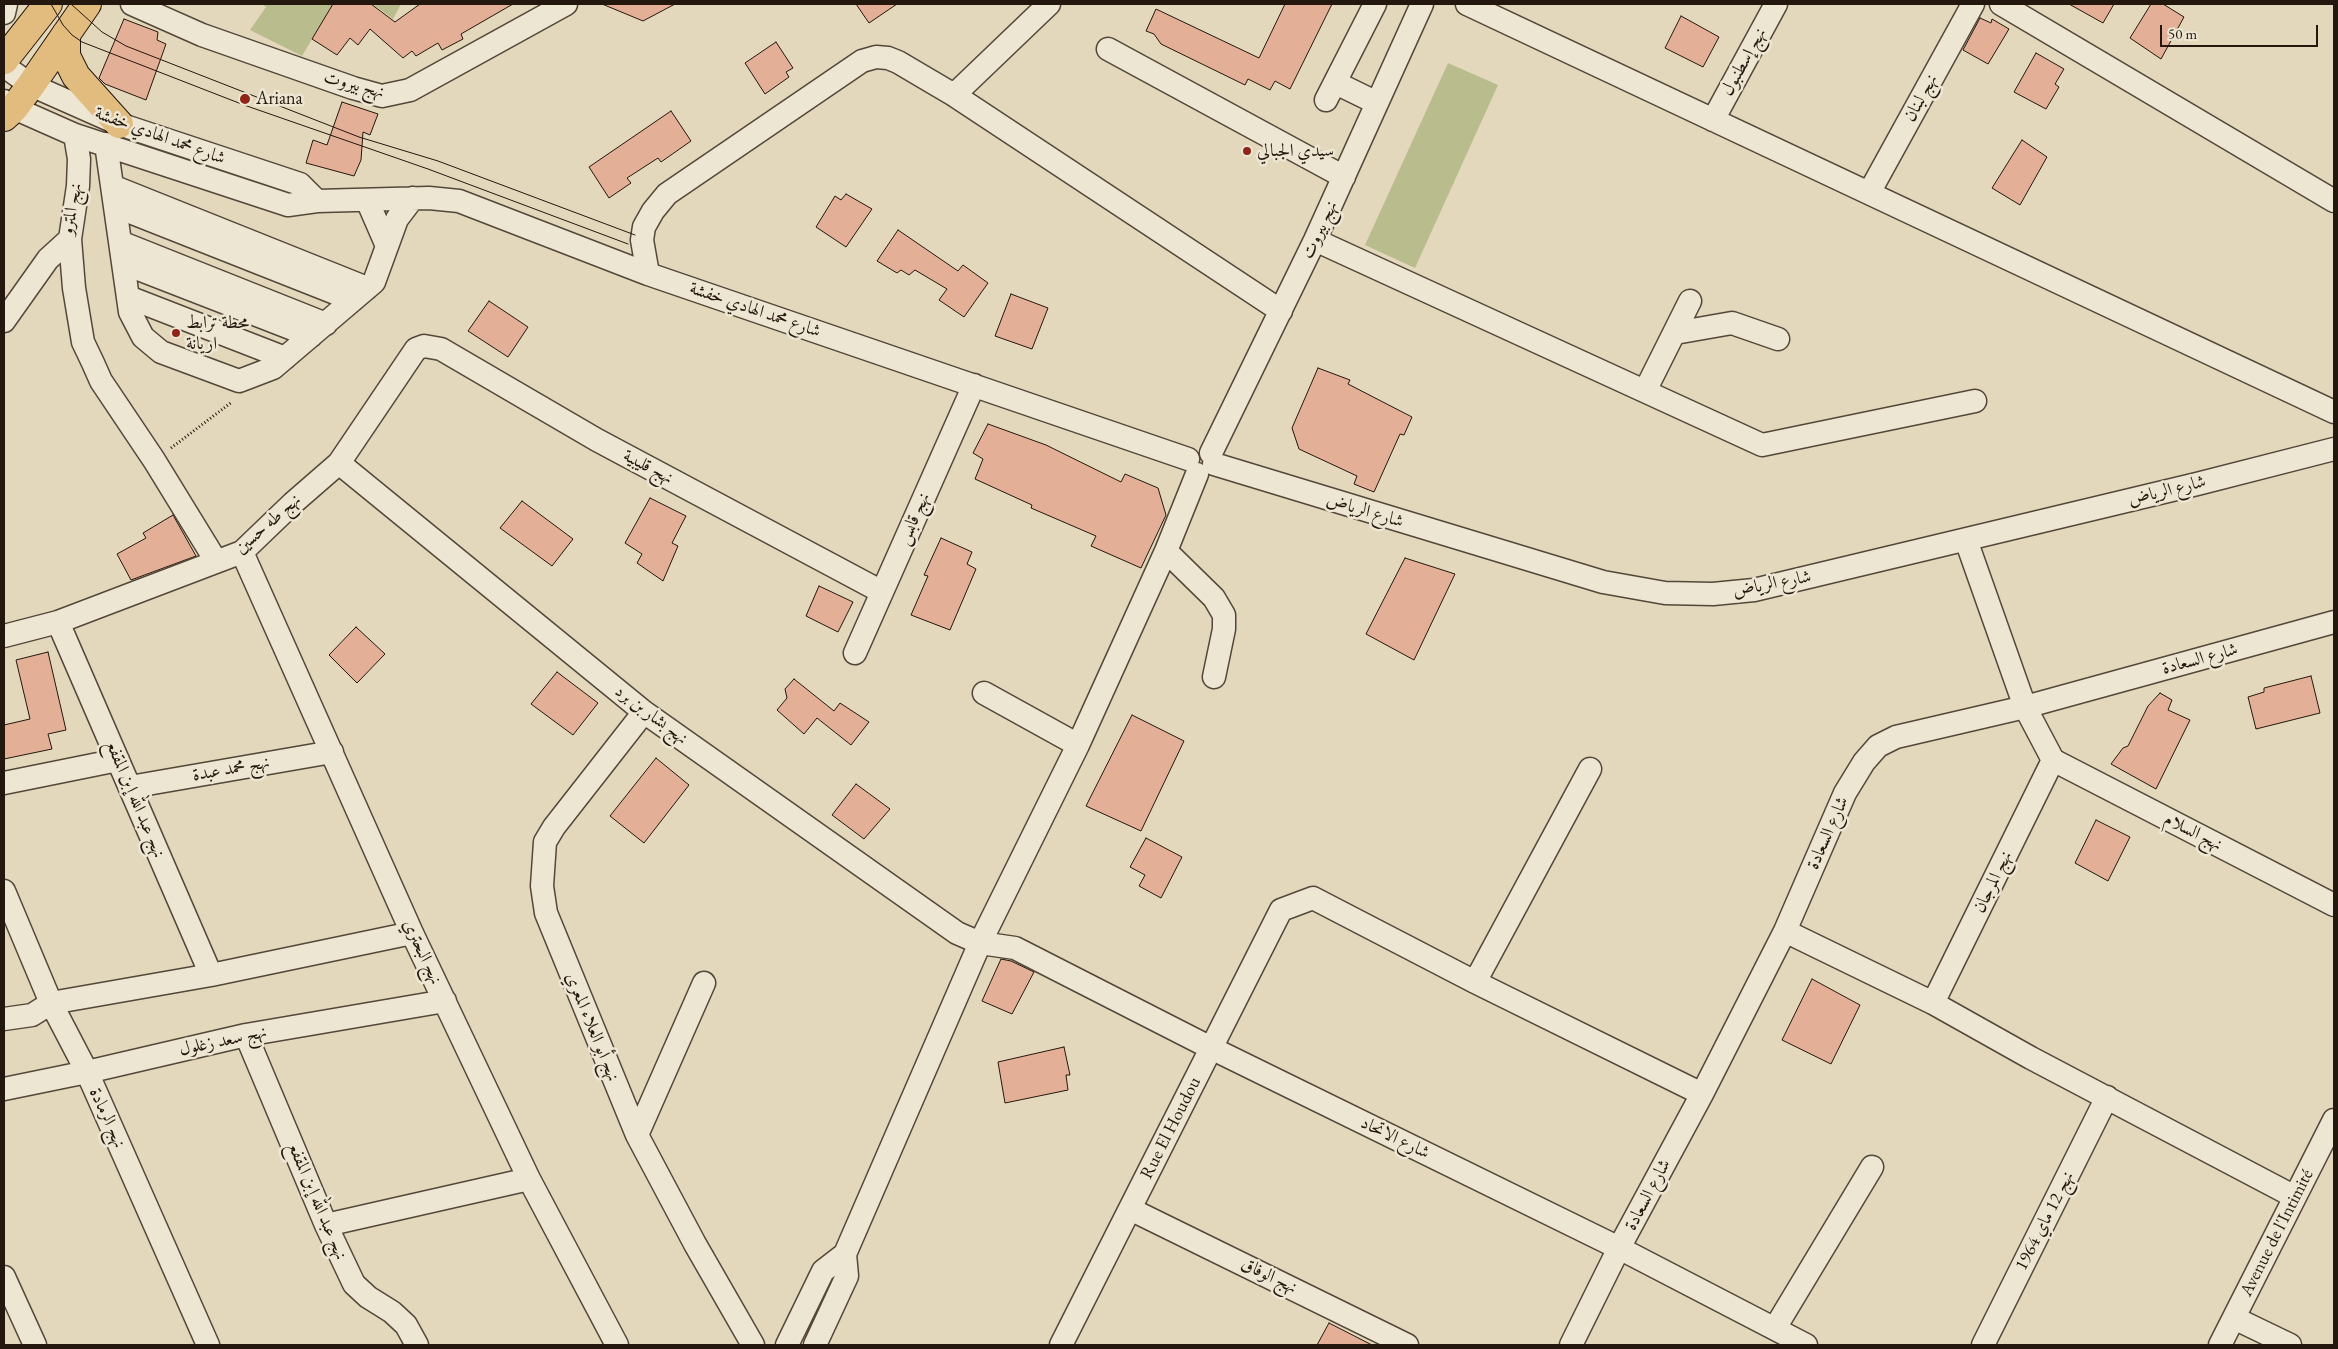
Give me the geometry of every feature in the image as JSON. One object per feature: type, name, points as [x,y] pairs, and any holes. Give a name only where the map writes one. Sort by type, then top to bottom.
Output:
[{"type":"main road","points":[[4,60],[48,4]]},
{"type":"main road","points":[[7,109],[31,85],[87,4]]},
{"type":"main road","points":[[66,34],[66,56],[76,76],[112,134]]},
{"type":"street","points":[[4,14],[6,4]]},
{"type":"street","name":"نهج بيروت","points":[[132,4],[202,36],[353,88],[382,96],[410,90],[566,4]]},
{"type":"street","points":[[954,96],[1049,4]]},
{"type":"street","points":[[1374,4],[1331,92],[1377,103]]},
{"type":"street","name":"نهج بيروت","points":[[845,1254],[980,944],[1078,745],[1166,552],[1202,463],[1281,311],[1422,4]]},
{"type":"street","points":[[1467,4],[2334,412]]},
{"type":"street","name":"نهج إسطنبول","points":[[1713,120],[1776,4]]},
{"type":"street","name":"نهج لبنان","points":[[1868,193],[1973,4]]},
{"type":"street","points":[[2001,4],[2334,201]]},
{"type":"street","points":[[1108,49],[1344,177]]},
{"type":"street","points":[[648,274],[642,240],[644,227],[653,211],[667,194],[862,61],[876,57],[888,58],[954,96],[1281,311]]},
{"type":"street","name":"شارع محمد الهادي خفشة","points":[[4,66],[31,85],[112,134],[300,184],[318,201],[413,198],[445,198],[459,201],[648,274],[1202,463]]},
{"type":"street","name":"شارع محمد الهادي خفشة","points":[[7,109],[75,135],[112,134]]},
{"type":"street","points":[[112,134],[121,251],[143,337],[161,352],[239,380],[319,329],[374,282],[397,219],[413,198]]},
{"type":"street","name":"نهج المترو","points":[[4,321],[48,259],[70,239],[78,186],[79,159],[75,135]]},
{"type":"street","points":[[367,200],[387,246]]},
{"type":"street","points":[[70,239],[74,288],[83,342],[102,381],[154,460],[216,562]]},
{"type":"street","points":[[1315,240],[1762,445],[1975,401]]},
{"type":"street","points":[[121,251],[319,329]]},
{"type":"street","points":[[121,251],[319,329]]},
{"type":"street","points":[[121,251],[319,329]]},
{"type":"street","points":[[121,251],[319,329]]},
{"type":"street","points":[[1646,391],[1690,301]]},
{"type":"street","points":[[1675,333],[1732,323],[1778,339]]},
{"type":"street","name":"نهج قليبية","points":[[416,349],[424,346],[441,349],[596,440],[882,592]]},
{"type":"street","name":"نهج طه حسين","points":[[4,636],[58,622],[242,552],[293,502],[339,463],[416,349]]},
{"type":"street","name":"نهج قابس","points":[[855,653],[974,385]]},
{"type":"street","name":"شارع الرياض","points":[[1202,463],[1603,582],[1666,593],[1713,594],[1754,590],[2334,449]]},
{"type":"street","name":"نهج بشار بن برد","points":[[339,463],[644,712],[941,922],[957,933],[980,944]]},
{"type":"street","points":[[1966,540],[2025,707],[2053,760]]},
{"type":"street","name":"نهج البحتري","points":[[242,552],[412,933],[529,1178],[617,1345]]},
{"type":"street","points":[[1166,552],[1214,598],[1224,614],[1224,629],[1214,677]]},
{"type":"street","name":"نهج عبد الله إبن المقفع","points":[[58,622],[211,975]]},
{"type":"street","name":"شارع السعادة","points":[[1571,1345],[1619,1248],[1702,1094],[1785,932],[1845,793],[1864,762],[1878,746],[1896,737],[2025,707],[2334,622]]},
{"type":"street","points":[[984,693],[1078,745]]},
{"type":"street","name":"نهج أبو العلاء المعري","points":[[644,712],[554,827],[545,842],[542,886],[546,913],[636,1135],[695,1244],[753,1345]]},
{"type":"street","name":"نهج محمد عبدة","points":[[130,787],[332,752]]},
{"type":"street","points":[[4,783],[118,760]]},
{"type":"street","name":"نهج السلام","points":[[2053,760],[2334,905]]},
{"type":"street","name":"نهج المرجان","points":[[1932,1003],[2053,760]]},
{"type":"street","points":[[1590,770],[1475,982],[1702,1094]]},
{"type":"street","name":"نهج الرمادة","points":[[4,891],[51,1003],[87,1072],[208,1345]]},
{"type":"street","name":"Rue El Houdou","points":[[1062,1345],[1281,910],[1313,898],[1475,982]]},
{"type":"street","points":[[1785,932],[1932,1003],[2295,1197]]},
{"type":"street","points":[[4,1019],[32,1014],[51,1003],[211,975],[412,933]]},
{"type":"street","name":"شارع الاتحاد","points":[[980,944],[1016,948],[1212,1048],[1619,1248],[1806,1345]]},
{"type":"street","points":[[636,1135],[704,983]]},
{"type":"street","name":"نهج سعد زغلول","points":[[4,1089],[246,1035],[445,1001]]},
{"type":"street","name":"نهج عبد الله إبن المقفع","points":[[246,1035],[326,1225],[354,1284],[368,1297],[392,1312],[406,1325],[417,1345]]},
{"type":"street","name":"نهج 12 ماي 1964","points":[[1983,1345],[2107,1097]]},
{"type":"street","name":"Avenue de l'Intimité","points":[[2220,1345],[2334,1120]]},
{"type":"street","points":[[1775,1328],[1872,1168]]},
{"type":"street","points":[[326,1225],[529,1178]]},
{"type":"street","name":"نهج الوفاق","points":[[1130,1209],[1407,1345]]},
{"type":"street","points":[[787,1345],[823,1271],[845,1254]]},
{"type":"street","points":[[815,1345],[847,1276],[845,1254]]},
{"type":"street","points":[[4,1277],[35,1345]]},
{"type":"street","points":[[2234,1318],[2290,1345]]},
{"type":"path","points":[[154,460],[244,393],[239,380]]},
{"type":"green space","points":[[262,4],[333,4],[302,56],[250,30],[266,7]]},
{"type":"green space","points":[[373,4],[401,4],[393,19]]},
{"type":"green space","points":[[1448,63],[1498,85],[1415,268],[1365,245]]},
{"type":"building","points":[[333,4],[371,4],[395,22],[420,4],[513,4],[461,34],[463,39],[442,50],[438,43],[416,56],[412,51],[403,58],[370,29],[358,45],[350,38],[337,55],[312,39]]},
{"type":"building","points":[[602,4],[675,4],[643,21]]},
{"type":"building","points":[[856,4],[897,4],[869,23]]},
{"type":"building","points":[[1285,4],[1332,4],[1290,89],[1275,81],[1270,90],[1248,79],[1245,85],[1161,44],[1154,34],[1146,31],[1156,9],[1259,58]]},
{"type":"building","points":[[2069,4],[2114,4],[2103,23]]},
{"type":"building","points":[[2151,4],[2163,4],[2184,17],[2161,59],[2130,38]]},
{"type":"building","points":[[1681,16],[1719,37],[1703,67],[1665,48]]},
{"type":"building","points":[[1980,18],[1991,23],[1992,19],[2009,29],[1988,64],[1963,50]]},
{"type":"building","points":[[124,19],[158,32],[157,40],[166,44],[146,100],[105,84],[99,78]]},
{"type":"building","points":[[776,42],[793,68],[786,72],[789,77],[765,94],[745,63]]},
{"type":"building","points":[[2036,53],[2064,69],[2055,84],[2059,87],[2046,109],[2014,92]]},
{"type":"building","points":[[342,102],[378,114],[370,135],[363,132],[361,160],[354,176],[306,163],[313,140],[327,145]]},
{"type":"building","points":[[671,111],[691,141],[661,162],[658,158],[627,178],[631,183],[609,198],[589,167]]},
{"type":"building","points":[[2022,140],[2047,157],[2020,205],[1992,188]]},
{"type":"building","points":[[846,194],[872,209],[846,247],[816,227],[835,196],[841,200]]},
{"type":"building","points":[[898,230],[958,271],[963,265],[988,283],[964,317],[939,300],[947,289],[915,270],[909,275],[901,270],[897,273],[877,261]]},
{"type":"building","points":[[1011,294],[1048,308],[1032,349],[995,336]]},
{"type":"building","points":[[489,301],[528,327],[508,357],[468,331]]},
{"type":"building","points":[[1318,368],[1350,380],[1348,384],[1412,417],[1404,435],[1400,434],[1374,492],[1354,484],[1357,476],[1299,449],[1292,428]]},
{"type":"building","points":[[988,424],[1046,445],[1121,482],[1125,474],[1158,488],[1166,515],[1141,568],[1091,546],[1096,536],[1031,508],[1032,505],[975,479],[983,459],[973,453]]},
{"type":"building","points":[[650,498],[686,516],[672,543],[678,546],[663,581],[637,563],[642,554],[625,543]]},
{"type":"building","points":[[522,501],[573,539],[552,566],[500,528]]},
{"type":"building","points":[[173,515],[196,556],[131,580],[117,554],[146,538],[143,533]]},
{"type":"building","points":[[941,538],[972,552],[967,564],[976,569],[950,630],[911,615],[928,576],[924,575]]},
{"type":"building","points":[[1405,558],[1455,574],[1414,660],[1366,634]]},
{"type":"building","points":[[819,586],[853,602],[838,632],[806,616]]},
{"type":"building","points":[[356,627],[385,654],[357,683],[329,655]]},
{"type":"building","points":[[48,652],[66,730],[48,734],[52,749],[4,759],[4,725],[30,719],[16,660]]},
{"type":"building","points":[[557,672],[598,703],[573,735],[531,704]]},
{"type":"building","points":[[2311,676],[2320,713],[2256,729],[2248,697],[2264,692],[2264,688]]},
{"type":"building","points":[[794,679],[834,711],[840,703],[869,722],[851,745],[817,718],[804,734],[777,710],[787,698],[785,689]]},
{"type":"building","points":[[2160,693],[2172,700],[2168,710],[2190,720],[2156,789],[2111,764],[2123,748],[2128,746],[2148,706]]},
{"type":"building","points":[[1132,715],[1184,741],[1141,831],[1086,806]]},
{"type":"building","points":[[656,758],[689,785],[644,843],[610,816]]},
{"type":"building","points":[[856,784],[890,809],[864,839],[832,815]]},
{"type":"building","points":[[2096,820],[2130,837],[2108,881],[2075,863]]},
{"type":"building","points":[[1146,838],[1182,857],[1161,898],[1139,886],[1145,875],[1130,867]]},
{"type":"building","points":[[1001,959],[1011,961],[1034,972],[1012,1014],[982,1001]]},
{"type":"building","points":[[1812,979],[1860,1005],[1831,1064],[1782,1040]]},
{"type":"building","points":[[1064,1047],[1070,1075],[1066,1075],[1068,1090],[1005,1103],[998,1062]]},
{"type":"building","points":[[1329,1323],[1372,1345],[1317,1345]]},
{"type":"tram line","points":[[51,4],[63,25],[82,42],[244,105],[428,169],[628,244]]},
{"type":"tram line","points":[[71,4],[102,32],[126,46],[359,137],[438,161],[635,235]]},
{"type":"place","name":"Ariana","points":[[245,99]]},
{"type":"place","name":"سيدي الجبالي","points":[[1247,151]]},
{"type":"place","name":"محطة ترابط اريانة","points":[[176,333]]}]
